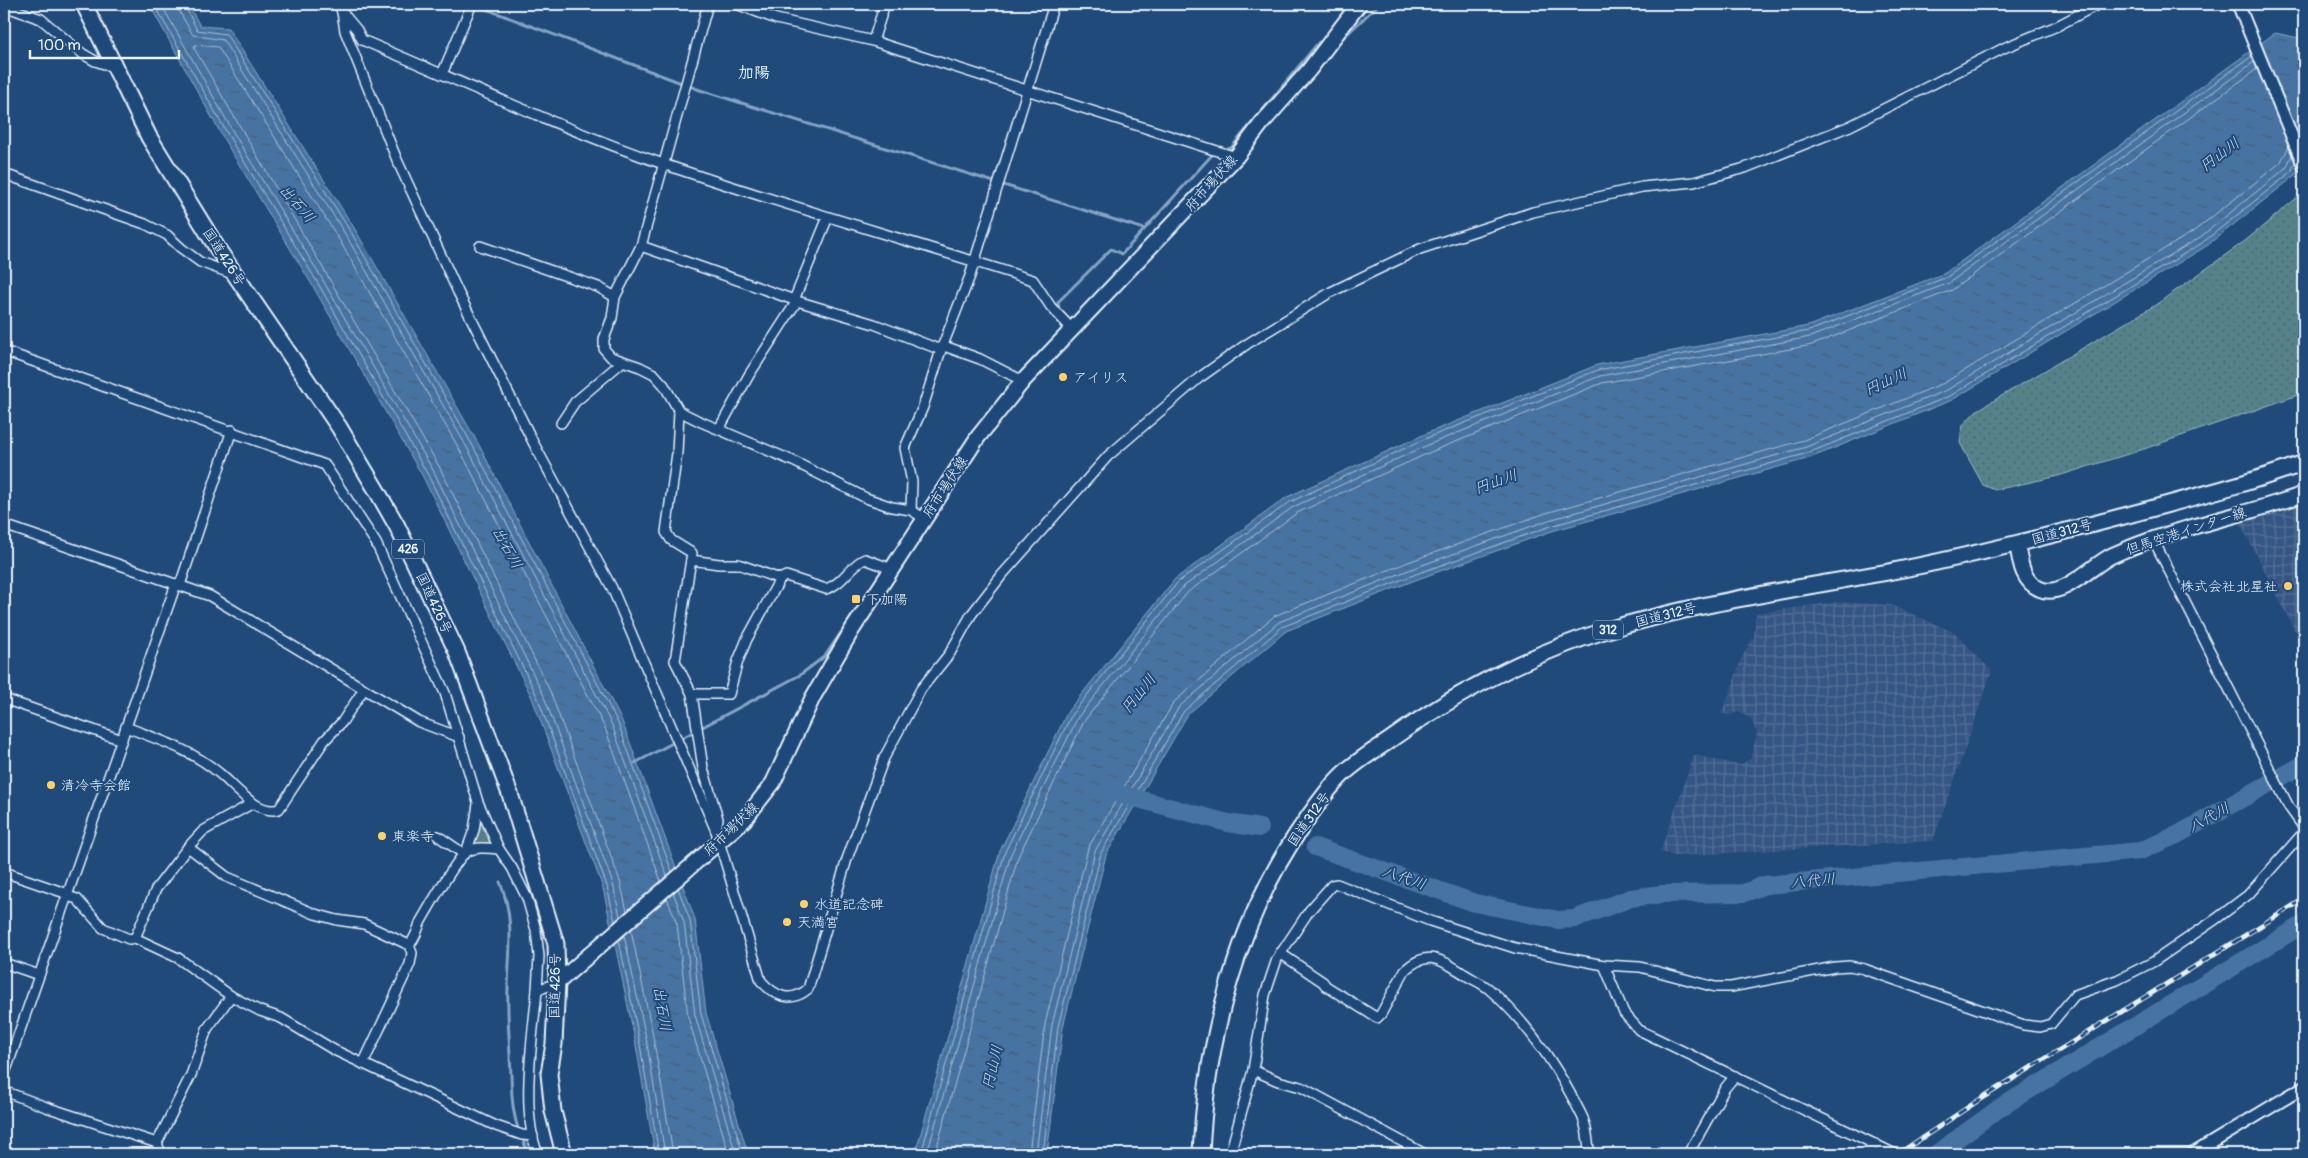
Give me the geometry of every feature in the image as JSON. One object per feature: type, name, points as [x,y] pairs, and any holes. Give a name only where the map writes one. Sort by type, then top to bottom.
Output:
[{"type":"highway","name":"国道426号","points":[[84,4],[149,137],[236,275],[339,427],[377,491],[401,534],[457,652],[526,841],[556,944],[557,983],[554,1044],[550,1074],[553,1112],[564,1154]]},
{"type":"highway","name":"国道312号","points":[[1201,1154],[1206,1091],[1217,1030],[1232,977],[1257,909],[1296,836],[1320,801],[1341,776],[1372,752],[1439,708],[1509,669],[1549,650],[1605,631],[1691,609],[1971,556],[2221,490],[2304,463]]},
{"type":"main road","name":"府市場伏線","points":[[557,983],[715,841],[744,820],[773,783],[813,697],[852,630],[978,437],[1023,381],[1184,214],[1236,157],[1262,123],[1309,70],[1359,4]]},
{"type":"main road","name":"但馬空港インター線","points":[[2017,544],[2022,571],[2029,582],[2040,590],[2054,592],[2110,556],[2153,538],[2304,494]]},
{"type":"street","points":[[442,74],[472,4]]},
{"type":"street","points":[[708,4],[641,246],[615,297],[612,318],[604,339],[604,349],[611,357],[654,374],[664,385],[679,411],[677,453],[666,532],[671,540],[692,553],[692,560],[675,661],[692,694],[703,768],[718,819],[715,841]]},
{"type":"street","points":[[736,4],[776,19],[873,41],[1236,157]]},
{"type":"street","points":[[873,41],[885,4]]},
{"type":"street","points":[[911,510],[912,482],[905,448],[923,407],[942,348],[970,276],[1054,4]]},
{"type":"street","points":[[340,8],[345,31],[403,173],[458,292],[534,444],[612,588],[715,841],[761,981],[772,993],[786,997],[801,995],[808,989],[847,859],[884,758],[922,689],[950,653],[970,615],[1028,545],[1108,456],[1199,378],[1247,344],[1331,292],[1420,249],[1533,212],[1642,188],[1694,182],[1745,168],[1850,126],[2006,47],[2057,26],[2098,4]]},
{"type":"street","points":[[2238,4],[2304,166]]},
{"type":"street","points":[[4,6],[41,20],[83,54],[94,61],[114,67]]},
{"type":"street","points":[[340,8],[362,40],[664,164],[1032,280],[1051,307],[1072,329]]},
{"type":"street","points":[[4,174],[146,224],[167,235],[200,262],[236,275]]},
{"type":"street","points":[[719,429],[796,300],[828,217]]},
{"type":"street","points":[[480,246],[598,287],[615,297]]},
{"type":"street","points":[[641,246],[796,300],[874,324],[996,366],[1023,381]]},
{"type":"street","points":[[4,351],[232,430],[325,465],[376,543],[438,673],[478,802],[499,849],[512,868],[527,898],[536,930],[539,956],[530,1085],[533,1136],[538,1154]]},
{"type":"street","points":[[561,422],[575,402],[622,362]]},
{"type":"street","points":[[679,411],[793,461],[866,498],[892,507],[911,510],[925,519]]},
{"type":"street","points":[[4,1076],[232,430]]},
{"type":"street","points":[[4,525],[210,596],[419,722],[459,736]]},
{"type":"street","points":[[1230,1154],[1253,1070],[1265,995],[1280,953],[1321,895],[1332,885],[1337,884],[1430,921],[1515,948],[1604,964],[1640,967],[1716,987],[1731,987],[1835,967],[1850,966],[1864,969],[2024,1025],[2040,1027],[2051,1024],[2075,995],[2117,980],[2154,962],[2248,894],[2304,830],[2289,807],[2153,538]]},
{"type":"street","points":[[692,694],[729,694],[738,660],[747,639],[780,579],[786,576],[826,589],[841,580],[860,561],[865,559],[892,569]]},
{"type":"street","points":[[692,560],[719,564],[738,564],[780,579]]},
{"type":"street","points":[[126,728],[193,754],[219,772],[252,803],[274,810],[279,809],[324,740],[342,722],[364,689]]},
{"type":"street","points":[[4,699],[122,740]]},
{"type":"street","points":[[409,945],[415,939],[421,922],[465,853],[475,825],[478,802]]},
{"type":"street","points":[[135,938],[156,889],[188,847],[203,831],[252,803]]},
{"type":"street","points":[[438,836],[465,853],[481,848],[499,849]]},
{"type":"street","points":[[188,847],[227,877],[315,914],[364,924],[409,945],[412,953],[410,964],[363,1064]]},
{"type":"street","points":[[4,872],[68,895],[77,900],[103,928],[129,939],[135,938],[178,958],[231,996],[260,1011],[282,1018],[334,1050],[496,1126],[522,1135],[533,1136]]},
{"type":"street","points":[[1280,953],[1323,982],[1326,986],[1377,1018],[1382,1014],[1405,970],[1411,965],[1432,958],[1441,959],[1487,987],[1523,1024],[1555,1070],[1582,1114],[1586,1125],[1590,1154]]},
{"type":"street","points":[[4,963],[39,976]]},
{"type":"street","points":[[1604,964],[1624,1013],[1639,1030],[1895,1154]]},
{"type":"street","points":[[537,990],[557,983]]},
{"type":"street","points":[[161,1154],[157,1143],[191,1075],[207,1029],[231,996]]},
{"type":"street","points":[[1253,1070],[1278,1081],[1301,1087],[1425,1154]]},
{"type":"street","points":[[1688,1154],[1725,1088],[1735,1076]]},
{"type":"street","points":[[2193,1154],[2304,1087]]},
{"type":"street","points":[[4,1091],[46,1107],[157,1143]]},
{"type":"street","points":[[1864,1154],[1875,1144]]},
{"type":"shaded area","name":"株式会社北星社","points":[[2304,499],[2304,649],[2240,523],[2241,520]]},
{"type":"shaded area","points":[[1837,602],[1891,605],[1954,632],[1992,671],[1933,841],[1675,856],[1660,852],[1694,755],[1740,765],[1751,758],[1757,733],[1750,718],[1739,712],[1728,715],[1721,713],[1741,659],[1754,636],[1756,613]]},
{"type":"green space","points":[[2304,192],[2304,393],[2144,449],[2058,476],[1995,490],[1983,485],[1960,443],[1963,425],[1976,411],[2154,306],[2245,241]]},
{"type":"green space","points":[[480,816],[492,843],[471,846],[480,823]]},
{"type":"water","name":"出石川","points":[[149,4],[188,4],[200,26],[228,28],[356,231],[479,445],[622,721],[695,919],[706,1013],[748,1154],[655,1154],[635,1040],[603,888],[532,698],[423,477],[311,283],[226,143]]},
{"type":"water","name":"円山川","points":[[2275,33],[2304,39],[2304,156],[2296,175],[2205,247],[1952,400],[1810,458],[1552,531],[1418,579],[1286,631],[1188,714],[1106,855],[1063,1027],[1047,1154],[915,1154],[1000,851],[1068,711],[1175,579],[1287,497],[1425,434],[1597,365],[1808,326],[1945,273]]},
{"type":"waterway","points":[[473,4],[700,90],[1144,229]]},
{"type":"waterway","points":[[1344,37],[1379,4]]},
{"type":"waterway","points":[[1224,150],[1231,148],[1319,42]]},
{"type":"waterway","points":[[1059,311],[1058,302],[1111,249],[1122,254],[1212,155],[1216,153]]},
{"type":"waterway","points":[[989,413],[1014,380],[1062,330],[1061,322]]},
{"type":"waterway","points":[[635,763],[800,675],[825,656],[867,594]]},
{"type":"waterway","name":"八代川","points":[[1315,847],[1475,903],[1558,920],[1574,919],[1631,898],[1662,894],[1744,893],[1765,885],[2140,851],[2177,835],[2304,764]]},
{"type":"waterway","name":"八代川","points":[[1116,793],[1228,823],[1260,828]]},
{"type":"waterway","points":[[500,882],[508,909],[510,934],[508,1021],[513,1103],[519,1131]]},
{"type":"waterway","points":[[1936,1154],[2001,1107],[2304,924]]},
{"type":"waterway","points":[[522,1137],[528,1154]]},
{"type":"railway","points":[[1898,1154],[1985,1096],[2304,899]]},
{"type":"place","name":"アイリス","points":[[1063,377]]},
{"type":"place","name":"株式会社北星社","points":[[2288,586]]},
{"type":"place","name":"下加陽","points":[[856,599]]},
{"type":"place","name":"清冷寺会館","points":[[51,785]]},
{"type":"place","name":"東楽寺","points":[[382,836]]},
{"type":"place","name":"水道記念碑","points":[[804,904]]},
{"type":"place","name":"天満宮","points":[[787,922]]},
{"type":"district","name":"加陽","points":[[754,73]]}]
